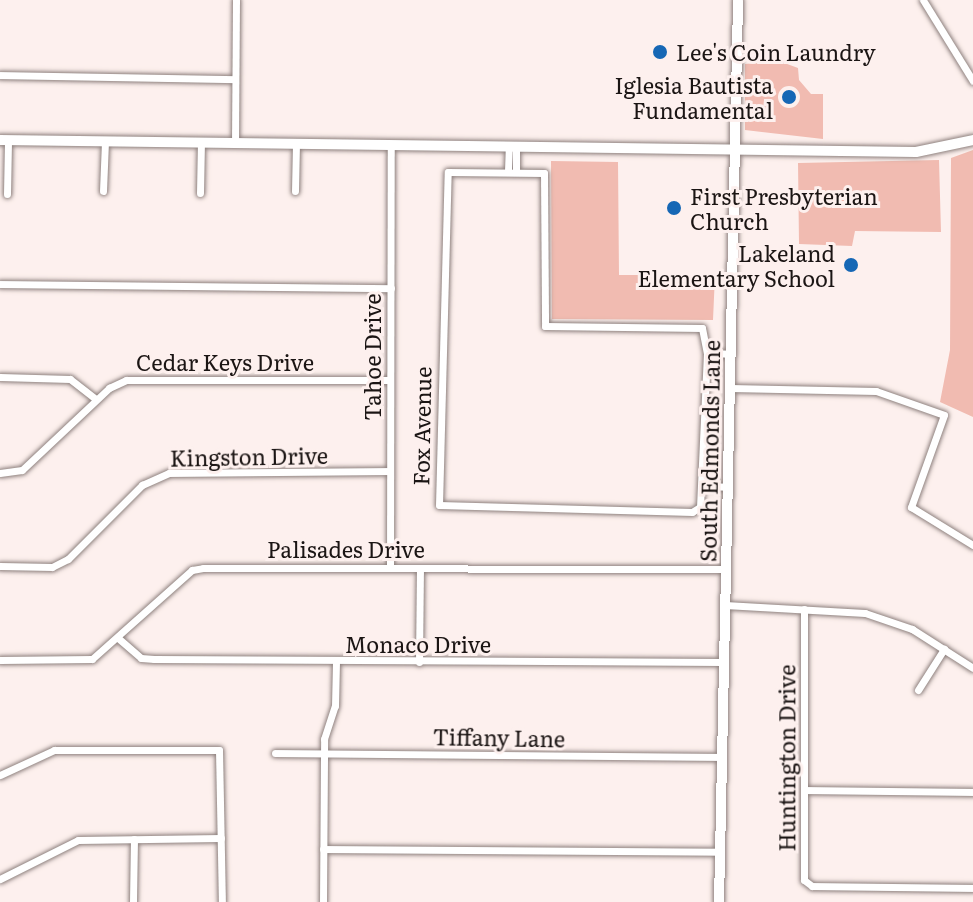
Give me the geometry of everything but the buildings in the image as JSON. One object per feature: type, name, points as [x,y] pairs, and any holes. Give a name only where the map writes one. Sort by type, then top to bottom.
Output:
[{"type":"main road","name":"South Edmonds Lane","points":[[719,902],[738,0]]},
{"type":"main road","points":[[4,140],[916,152],[973,140]]},
{"type":"street","points":[[235,143],[236,0]]},
{"type":"street","points":[[923,0],[973,81]]},
{"type":"street","points":[[0,75],[235,79]]},
{"type":"street","points":[[4,140],[7,194]]},
{"type":"street","points":[[103,191],[105,142]]},
{"type":"street","points":[[200,193],[201,143]]},
{"type":"street","points":[[295,191],[296,144]]},
{"type":"street","name":"Tahoe Drive","points":[[390,568],[391,146]]},
{"type":"street","points":[[512,147],[512,171]]},
{"type":"street","name":"Fox Avenue","points":[[703,486],[700,507],[692,512],[439,505],[444,178],[448,172],[544,173],[545,326],[702,328],[707,353]]},
{"type":"street","points":[[0,284],[391,288]]},
{"type":"street","points":[[728,487],[703,486],[707,353],[731,354]]},
{"type":"street","points":[[0,377],[70,379],[96,399]]},
{"type":"street","name":"Cedar Keys Drive","points":[[0,473],[22,470],[96,399],[126,380],[390,380]]},
{"type":"street","points":[[730,388],[876,391],[944,415],[911,507],[973,545]]},
{"type":"street","name":"Kingston Drive","points":[[0,566],[52,567],[68,559],[142,485],[169,473],[390,471]]},
{"type":"street","points":[[419,662],[420,568]]},
{"type":"street","name":"Palisades Drive","points":[[0,660],[92,659],[192,570],[726,569]]},
{"type":"street","points":[[725,605],[804,609],[892,621],[973,668]]},
{"type":"street","name":"Huntington Drive","points":[[804,609],[802,873],[812,886],[973,888]]},
{"type":"street","name":"Monaco Drive","points":[[118,638],[141,658],[336,662],[724,662]]},
{"type":"street","points":[[918,690],[944,649]]},
{"type":"street","points":[[323,902],[324,753],[335,706],[336,662]]},
{"type":"street","points":[[0,775],[54,750],[219,750],[222,902]]},
{"type":"street","name":"Tiffany Lane","points":[[275,753],[722,757]]},
{"type":"street","points":[[805,790],[973,792]]},
{"type":"street","points":[[0,879],[78,840],[221,838]]},
{"type":"street","points":[[133,902],[134,839]]},
{"type":"street","points":[[323,849],[720,852]]},
{"type":"shaded area","points":[[779,61],[798,68],[799,80],[811,94],[823,94],[823,139],[745,130],[745,64]]},
{"type":"shaded area","points":[[973,150],[973,417],[940,402],[950,350],[951,158]]},
{"type":"shaded area","points":[[939,160],[941,232],[855,231],[852,246],[799,244],[798,163]]},
{"type":"shaded area","points":[[551,161],[618,162],[619,275],[715,275],[713,320],[552,319]]},
{"type":"place","name":"Lee's Coin Laundry","points":[[660,52]]},
{"type":"place","name":"Iglesia Bautista Fundamental","points":[[789,97]]},
{"type":"place","name":"First Presbyterian Church","points":[[674,208]]},
{"type":"place","name":"Lakeland Elementary School","points":[[851,265]]}]
